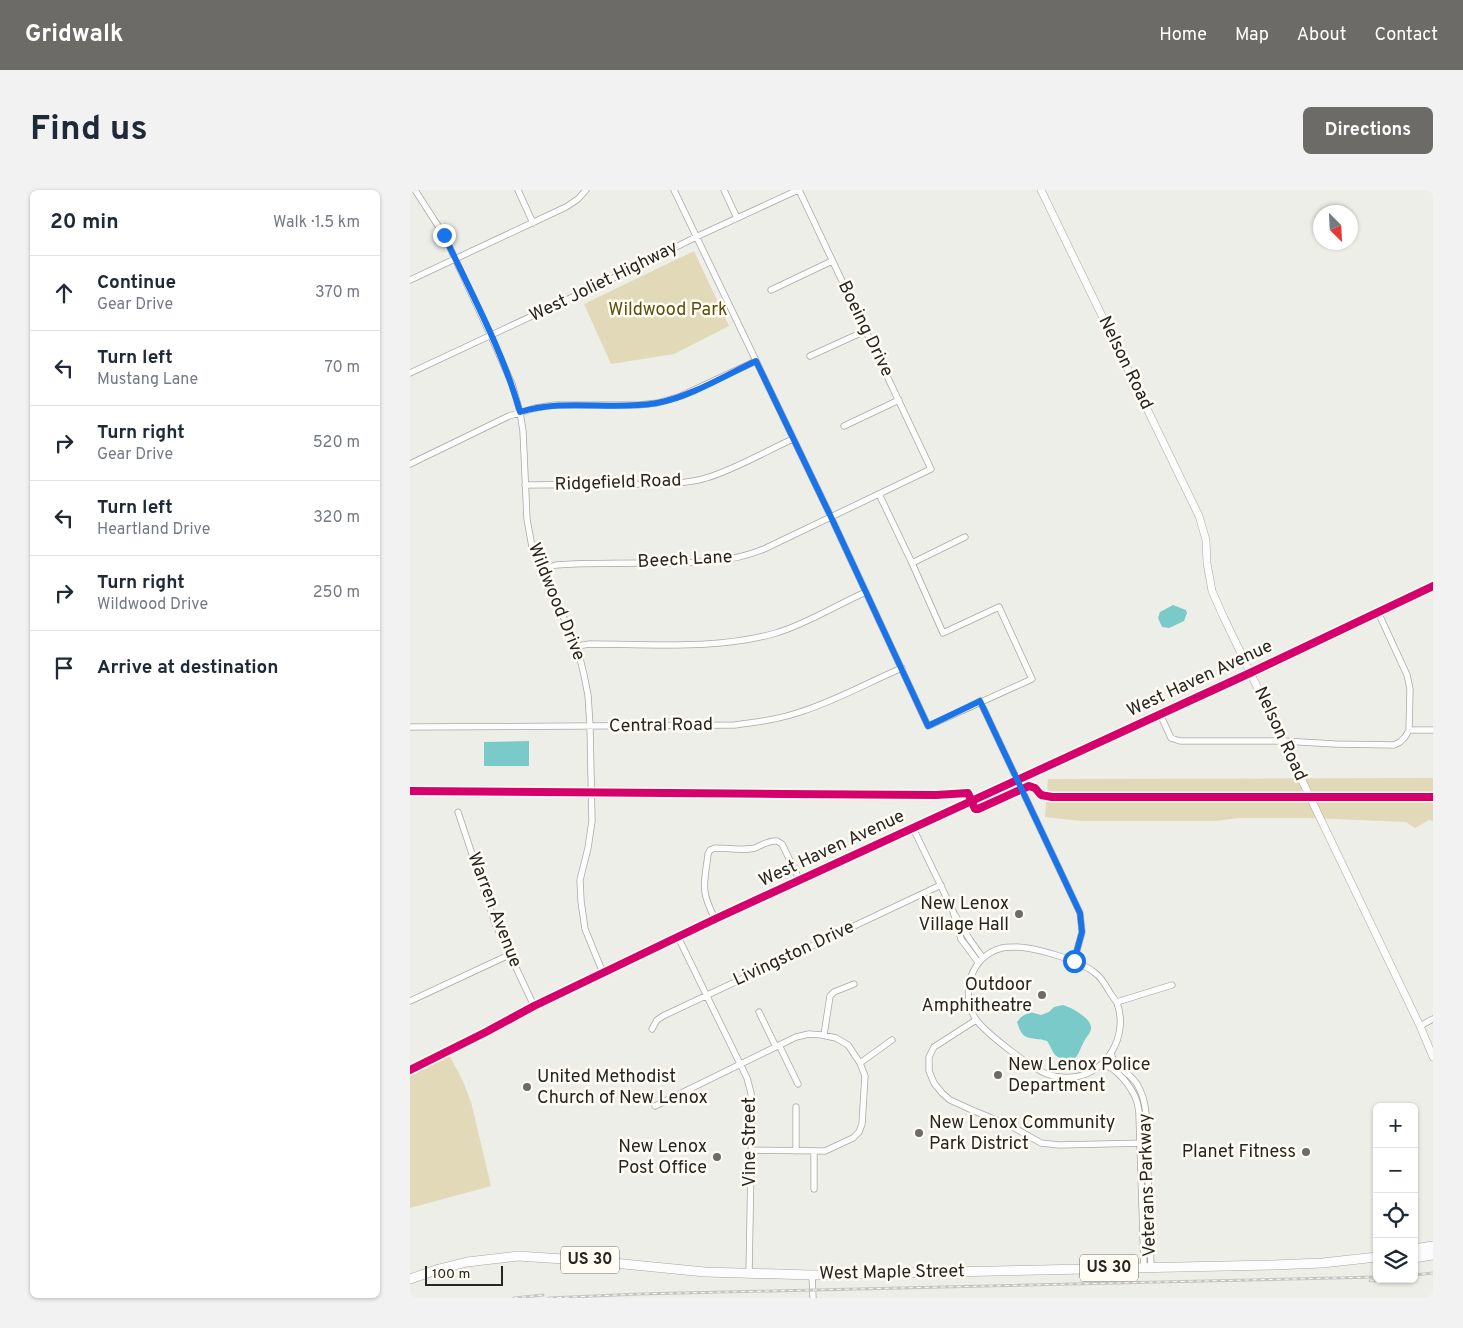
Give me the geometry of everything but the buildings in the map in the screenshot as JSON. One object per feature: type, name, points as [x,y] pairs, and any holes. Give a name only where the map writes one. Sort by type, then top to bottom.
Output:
[{"type":"main road","points":[[1418,1248],[1433,1246]]},
{"type":"main road","points":[[1418,1257],[1433,1255]]},
{"type":"main road","name":"West Maple Street","points":[[410,1279],[467,1262],[518,1256],[584,1260],[680,1270],[812,1275],[1313,1263],[1373,1257]]},
{"type":"street","name":"Wildwood Drive","points":[[415,190],[444,235],[512,384],[523,431],[527,519],[532,547],[549,591],[577,646],[588,695],[592,821],[580,880],[580,901],[585,929],[604,973]]},
{"type":"street","points":[[518,190],[532,223]]},
{"type":"street","points":[[410,280],[566,207],[578,199],[586,190]]},
{"type":"street","points":[[674,190],[831,517],[928,726],[1032,678],[999,607],[943,633],[879,494]]},
{"type":"street","points":[[724,190],[737,218]]},
{"type":"street","name":"West Joliet Highway","points":[[411,371],[491,336],[798,190]]},
{"type":"street","name":"Boeing Drive","points":[[798,190],[931,469]]},
{"type":"street","name":"Nelson Road","points":[[1041,190],[1199,516],[1206,540],[1207,563],[1212,590],[1224,618],[1420,1026],[1433,1057]]},
{"type":"street","points":[[771,290],[832,260]]},
{"type":"street","points":[[810,356],[865,330]]},
{"type":"street","points":[[410,464],[520,412],[555,405],[638,405],[657,403],[681,396],[756,361]]},
{"type":"street","points":[[844,426],[899,400]]},
{"type":"street","name":"Ridgefield Road","points":[[525,485],[667,484],[687,482],[725,471],[793,439]]},
{"type":"street","name":"Beech Lane","points":[[540,570],[556,565],[573,564],[694,563],[732,559],[764,549],[931,469]]},
{"type":"street","points":[[912,563],[966,537]]},
{"type":"street","name":"West Haven Avenue","points":[[410,1070],[534,1006],[678,937],[1433,586]]},
{"type":"street","points":[[577,646],[590,644],[714,643],[742,640],[768,635],[789,628],[866,592]]},
{"type":"street","points":[[1160,714],[1171,738],[1180,741],[1283,741],[1394,745],[1405,737],[1409,730],[1409,682],[1378,612]]},
{"type":"street","name":"Central Road","points":[[410,727],[735,725],[760,722],[802,711],[902,668]]},
{"type":"street","points":[[980,701],[1080,913],[1082,932],[1074,961]]},
{"type":"street","points":[[1409,730],[1433,730]]},
{"type":"street","name":"Warren Avenue","points":[[458,812],[495,923],[534,1006]]},
{"type":"street","points":[[913,828],[952,911],[981,960]]},
{"type":"street","points":[[715,920],[707,901],[704,883],[710,850],[715,848],[755,848],[769,841],[778,840],[782,844],[800,881]]},
{"type":"street","name":"Livingston Drive","points":[[652,1029],[657,1020],[705,995],[941,885]]},
{"type":"street","name":"Vine Street","points":[[678,937],[747,1078],[752,1094],[749,1274]]},
{"type":"street","points":[[1026,947],[1074,961],[1088,967],[1104,982],[1116,1002],[1120,1022],[1112,1054],[1101,1065],[1089,1074],[1061,1078],[1039,1070],[994,1038],[976,1020],[969,1005],[969,982],[981,960],[990,953],[1002,948],[1026,947]]},
{"type":"street","points":[[410,1001],[509,955]]},
{"type":"street","points":[[824,1035],[830,996],[834,992],[854,984]]},
{"type":"street","points":[[1116,1002],[1172,985]]},
{"type":"street","points":[[759,1012],[798,1084]]},
{"type":"street","points":[[1420,1026],[1433,1019]]},
{"type":"street","points":[[976,1020],[934,1047],[929,1057],[929,1071],[934,1083],[950,1100],[1011,1126],[1041,1143],[1059,1145],[1143,1143]]},
{"type":"street","points":[[655,1106],[796,1036],[809,1034],[824,1035],[836,1038],[848,1045],[860,1063],[865,1076],[862,1124],[859,1132],[853,1138],[825,1151],[751,1150]]},
{"type":"street","points":[[860,1063],[892,1040]]},
{"type":"street","name":"Veterans Parkway","points":[[1112,1054],[1117,1064],[1137,1084],[1144,1098],[1146,1114],[1143,1143]]},
{"type":"street","name":"Veterans Parkway","points":[[1101,1065],[1112,1068],[1131,1089],[1137,1102],[1143,1143],[1147,1268]]},
{"type":"street","points":[[796,1107],[796,1151]]},
{"type":"street","points":[[814,1151],[814,1189]]},
{"type":"street","points":[[812,1275],[813,1298]]},
{"type":"green space","name":"Wildwood Park","points":[[694,251],[729,326],[674,354],[611,364],[584,304]]},
{"type":"green space","points":[[1433,778],[1433,821],[1429,820],[1415,828],[1406,822],[1309,818],[1240,818],[1215,821],[1081,821],[1045,817],[1048,779]]},
{"type":"green space","points":[[449,1055],[463,1081],[471,1102],[491,1186],[410,1208],[410,1076]]},
{"type":"water","points":[[1173,605],[1186,610],[1187,613],[1184,621],[1169,628],[1162,627],[1158,618],[1160,612]]},
{"type":"water","points":[[529,741],[529,766],[484,766],[484,742]]},
{"type":"water","points":[[1063,1005],[1081,1014],[1091,1025],[1090,1032],[1076,1057],[1069,1061],[1056,1056],[1047,1041],[1025,1036],[1019,1029],[1017,1022],[1021,1017],[1030,1012],[1041,1015],[1049,1012],[1054,1007]]},
{"type":"railway","points":[[1418,1275],[1433,1273]]},
{"type":"railway","points":[[549,1298],[639,1294],[1373,1277]]},
{"type":"railway","points":[[514,1298],[543,1295]]},
{"type":"cycle path","points":[[410,1070],[534,1006],[715,919],[1250,673],[1433,586]]},
{"type":"cycle path","points":[[410,791],[936,795],[968,793],[975,809],[1029,786],[1035,788],[1041,795],[1052,797],[1433,797]]},
{"type":"place","name":"New Lenox Village Hall","points":[[1019,914]]},
{"type":"place","name":"Outdoor Amphitheatre","points":[[1042,995]]},
{"type":"place","name":"New Lenox Police Department","points":[[998,1075]]},
{"type":"place","name":"United Methodist Church of New Lenox","points":[[527,1087]]},
{"type":"place","name":"New Lenox Community Park District","points":[[919,1133]]},
{"type":"place","name":"Planet Fitness","points":[[1306,1152]]},
{"type":"place","name":"New Lenox Post Office","points":[[717,1157]]},
{"type":"route","points":[[444,235],[503,362],[520,412],[555,405],[638,405],[657,403],[681,396],[756,361],[928,726],[980,701],[1080,913],[1082,932],[1074,961]]}]
